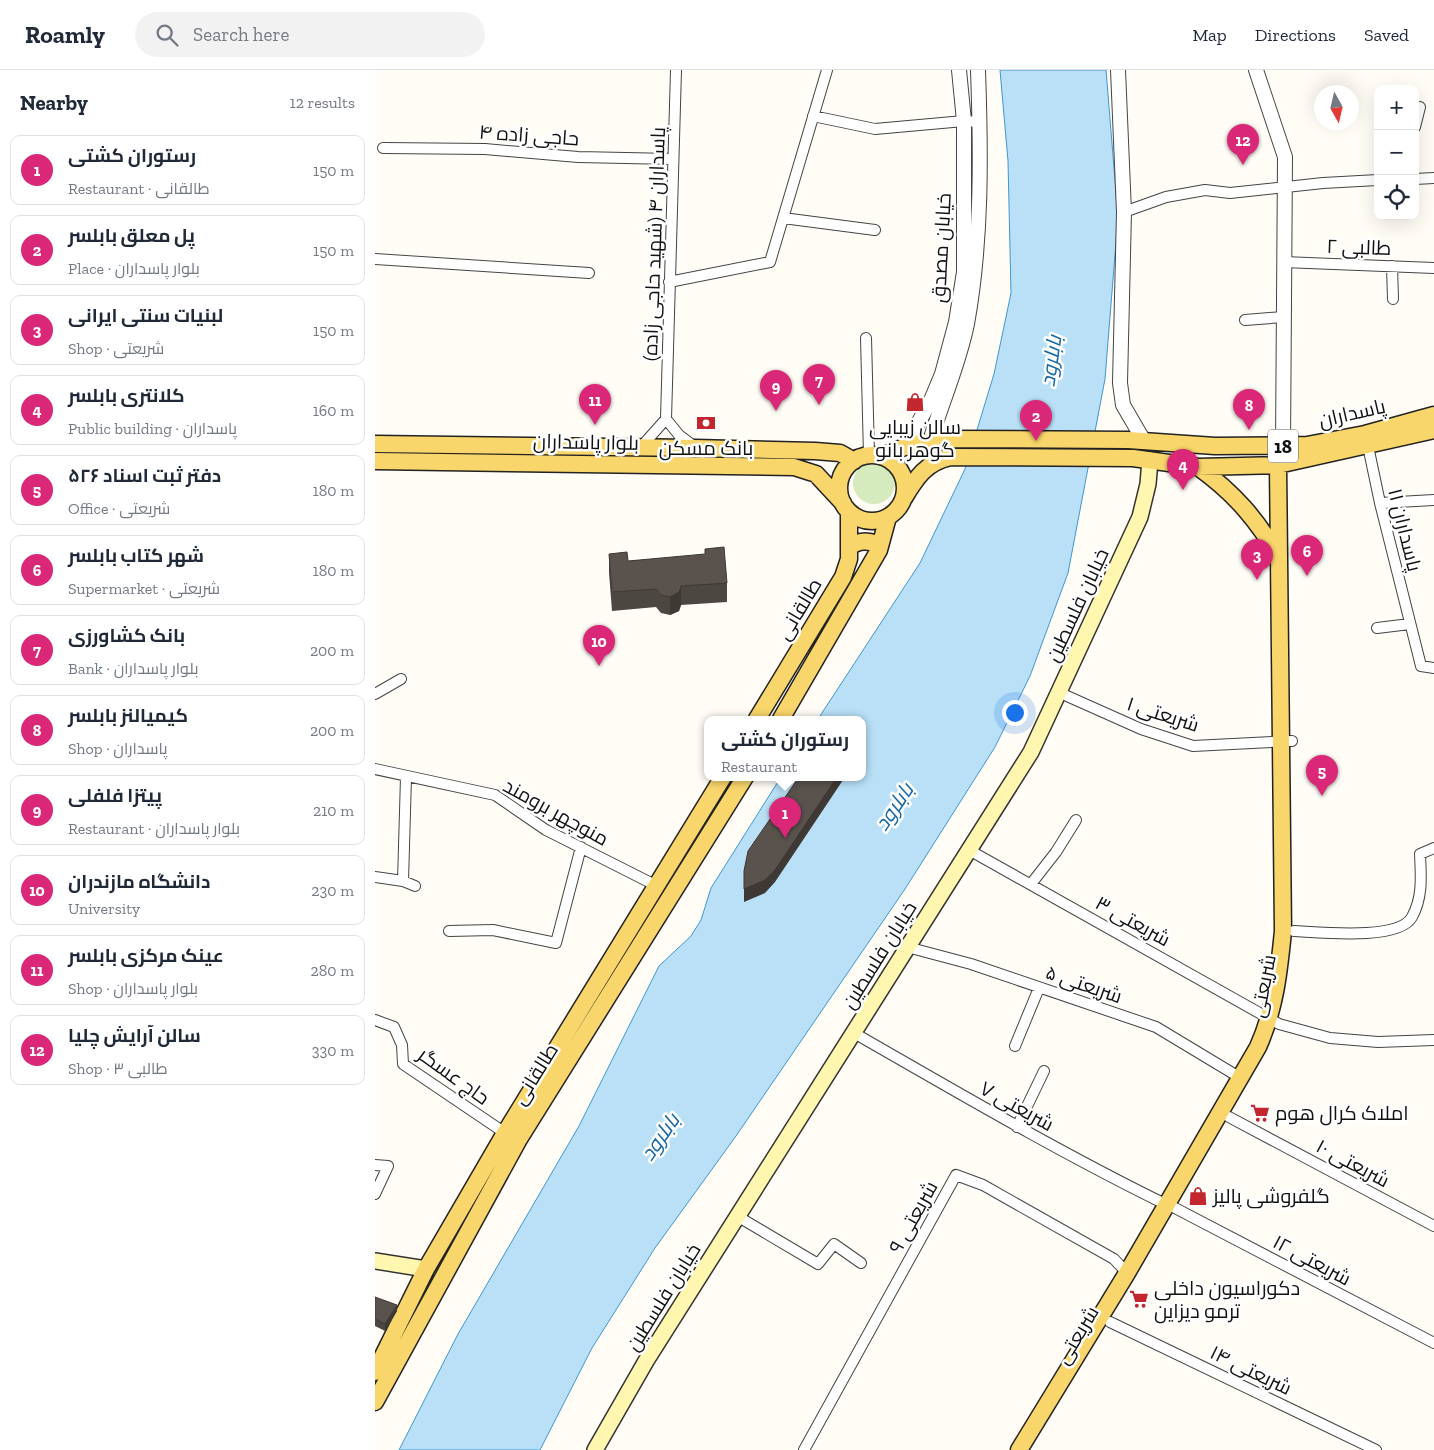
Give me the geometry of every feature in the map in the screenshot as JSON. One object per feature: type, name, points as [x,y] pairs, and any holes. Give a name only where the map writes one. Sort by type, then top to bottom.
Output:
[{"type":"main road","name":"پاسداران","points":[[1136,440],[1215,446],[1307,445],[1365,434],[1434,415]]},
{"type":"main road","name":"پاسداران","points":[[1151,460],[1198,467],[1283,464],[1434,430]]},
{"type":"main road","points":[[1136,440],[953,439],[930,441],[868,458],[846,468],[840,481],[839,492],[846,507],[858,518],[868,521],[888,517],[897,510],[903,498],[923,470],[941,459],[951,456],[1133,458],[1151,460]]},
{"type":"main road","name":"بلوار پاسداران","points":[[375,444],[695,448],[840,453],[868,458]]},
{"type":"main road","points":[[1283,446],[1283,464]]},
{"type":"main road","points":[[868,458],[894,463],[901,472],[905,484],[903,498]]},
{"type":"main road","name":"خیابان فلسطین","points":[[595,1450],[646,1361],[1031,752],[1140,516],[1148,484],[1151,460]]},
{"type":"main road","name":"بلوار پاسداران","points":[[375,461],[793,467],[816,474],[846,507]]},
{"type":"main road","name":"شریعتی","points":[[1019,1450],[1127,1273],[1229,1116],[1267,1052],[1291,963],[1294,931],[1280,560],[1283,464]]},
{"type":"main road","name":"شریعتی","points":[[1032,1450],[1110,1322],[1239,1077],[1274,1021],[1283,931],[1287,742],[1283,464]]},
{"type":"main road","points":[[1198,467],[1238,499],[1265,532],[1280,560]]},
{"type":"main road","name":"طالقانی","points":[[759,716],[843,577],[849,559],[850,546],[846,507]]},
{"type":"main road","name":"طالقانی","points":[[783,716],[879,550],[888,517]]},
{"type":"main road","points":[[850,546],[858,541],[868,541],[877,544],[879,550]]},
{"type":"main road","name":"طالقانی","points":[[375,1372],[426,1269],[505,1134],[721,781]]},
{"type":"main road","name":"طالقانی","points":[[375,1402],[519,1139],[743,781]]},
{"type":"main road","points":[[375,1261],[426,1269],[442,1278]]},
{"type":"street","name":"پاسداران ۴ (شهید حاجی زاده)","points":[[666,418],[676,70]]},
{"type":"street","points":[[669,282],[770,262],[827,70]]},
{"type":"street","name":"خیابان مصدق","points":[[905,447],[932,398],[942,374],[956,322],[964,272],[965,121],[959,70]]},
{"type":"street","name":"خیابان مصدق","points":[[930,441],[952,376],[966,326],[975,272],[979,200],[980,122],[978,70]]},
{"type":"street","points":[[1118,70],[1125,212],[1120,383],[1123,405],[1136,440]]},
{"type":"street","points":[[1256,70],[1285,157],[1283,446]]},
{"type":"street","points":[[813,116],[875,129],[965,121],[980,122]]},
{"type":"street","name":"حاجی زاده ۴","points":[[383,148],[485,149],[578,157],[673,159]]},
{"type":"street","points":[[1419,179],[1434,178]]},
{"type":"street","points":[[1125,212],[1166,197],[1205,190],[1230,193],[1374,180]]},
{"type":"street","points":[[783,218],[875,230]]},
{"type":"street","points":[[375,260],[589,273]]},
{"type":"street","name":"طالبی ۲","points":[[1283,262],[1434,268]]},
{"type":"street","points":[[1392,266],[1393,299]]},
{"type":"street","points":[[1245,320],[1283,317]]},
{"type":"street","points":[[866,338],[868,458]]},
{"type":"street","points":[[641,447],[666,418],[679,435],[695,448]]},
{"type":"street","name":"پاسداران ۱۱","points":[[1368,446],[1379,503],[1421,666],[1434,668]]},
{"type":"street","points":[[1379,503],[1434,500]]},
{"type":"street","points":[[1377,628],[1411,624]]},
{"type":"street","points":[[375,694],[401,679]]},
{"type":"street","name":"شریعتی ۱","points":[[1058,692],[1141,729],[1193,746],[1287,742]]},
{"type":"street","name":"منوچهر برومند","points":[[375,769],[495,795],[546,830],[657,886]]},
{"type":"street","points":[[403,881],[406,777]]},
{"type":"street","points":[[1031,884],[1076,820]]},
{"type":"street","points":[[449,931],[493,930],[556,943],[581,847]]},
{"type":"street","points":[[1294,931],[1357,934],[1397,929],[1411,919],[1421,889],[1420,854],[1434,848]]},
{"type":"street","name":"شریعتی ۳","points":[[969,850],[1274,1021],[1330,1038],[1378,1042],[1434,1040]]},
{"type":"street","points":[[375,877],[403,881],[415,886]]},
{"type":"street","name":"شریعتی ۵","points":[[907,947],[971,964],[1156,1027],[1239,1077]]},
{"type":"street","points":[[1015,1046],[1039,988]]},
{"type":"street","name":"حاج عسگر","points":[[375,1020],[394,1027],[401,1045],[403,1064],[505,1134]]},
{"type":"street","name":"شریعتی ۷","points":[[854,1033],[1017,1127],[1170,1206]]},
{"type":"street","points":[[1017,1127],[1044,1071]]},
{"type":"street","name":"شریعتی ۱۰","points":[[1229,1116],[1434,1226]]},
{"type":"street","points":[[375,1165],[387,1166],[375,1194]]},
{"type":"street","name":"شریعتی ۹","points":[[804,1450],[956,1175],[983,1186],[1114,1259],[1127,1273]]},
{"type":"street","name":"شریعتی ۱۲","points":[[1170,1206],[1434,1344]]},
{"type":"street","points":[[737,1216],[818,1264],[834,1244],[861,1263]]},
{"type":"street","name":"شریعتی ۱۴","points":[[1110,1322],[1376,1450]]},
{"type":"green space","points":[[878,462],[886,465],[892,471],[895,483],[892,495],[886,501],[870,504],[862,501],[856,495],[853,479],[856,471],[862,465]]},
{"type":"water","name":"بابلرود","points":[[1000,70],[1106,70],[1118,217],[1105,379],[1068,573],[1030,676],[995,747],[905,889],[736,1136],[655,1248],[592,1348],[540,1450],[399,1450],[458,1334],[579,1126],[659,966],[691,936],[701,920],[711,888],[778,781],[866,781],[866,716],[820,716],[920,563],[965,469],[994,374],[1011,293],[1008,161]]},
{"type":"building","points":[[724,547],[727,583],[681,586],[679,592],[670,597],[661,595],[656,589],[612,592],[609,554],[627,552],[628,561],[705,554],[705,549]]},
{"type":"building","points":[[796,781],[834,781],[775,870],[765,880],[744,889],[744,871],[748,851]]},
{"type":"building","points":[[375,1297],[397,1305],[385,1324],[375,1319]]},
{"type":"place","name":"سالن آرایش چلیا","points":[[1243,165]]},
{"type":"place","name":"سالن زیبایی گوهر بانو","points":[[915,402]]},
{"type":"place","name":"بانک کشاورزی","points":[[819,405]]},
{"type":"place","name":"پیتزا فلفلی","points":[[776,411]]},
{"type":"place","name":"بانک مسکن","points":[[706,423]]},
{"type":"place","name":"عینک مرکزی بابلسر","points":[[595,425]]},
{"type":"place","name":"کیمیالنز بابلسر","points":[[1249,430]]},
{"type":"place","name":"پل معلق بابلسر","points":[[1036,441]]},
{"type":"place","name":"کلانتری بابلسر","points":[[1183,490]]},
{"type":"place","name":"شهر کتاب بابلسر","points":[[1307,576]]},
{"type":"place","name":"لبنیات سنتی ایرانی","points":[[1257,580]]},
{"type":"place","name":"دانشگاه مازندران","points":[[599,666]]},
{"type":"place","name":"دفتر ثبت اسناد ۵۲۶","points":[[1322,796]]},
{"type":"place","name":"رستوران کشتی","points":[[785,838]]},
{"type":"place","name":"املاک کرال هوم","points":[[1260,1113]]},
{"type":"place","name":"گلفروشی پالیز","points":[[1198,1196]]},
{"type":"place","name":"دکوراسیون داخلی ترمو دیزاین","points":[[1139,1299]]}]
